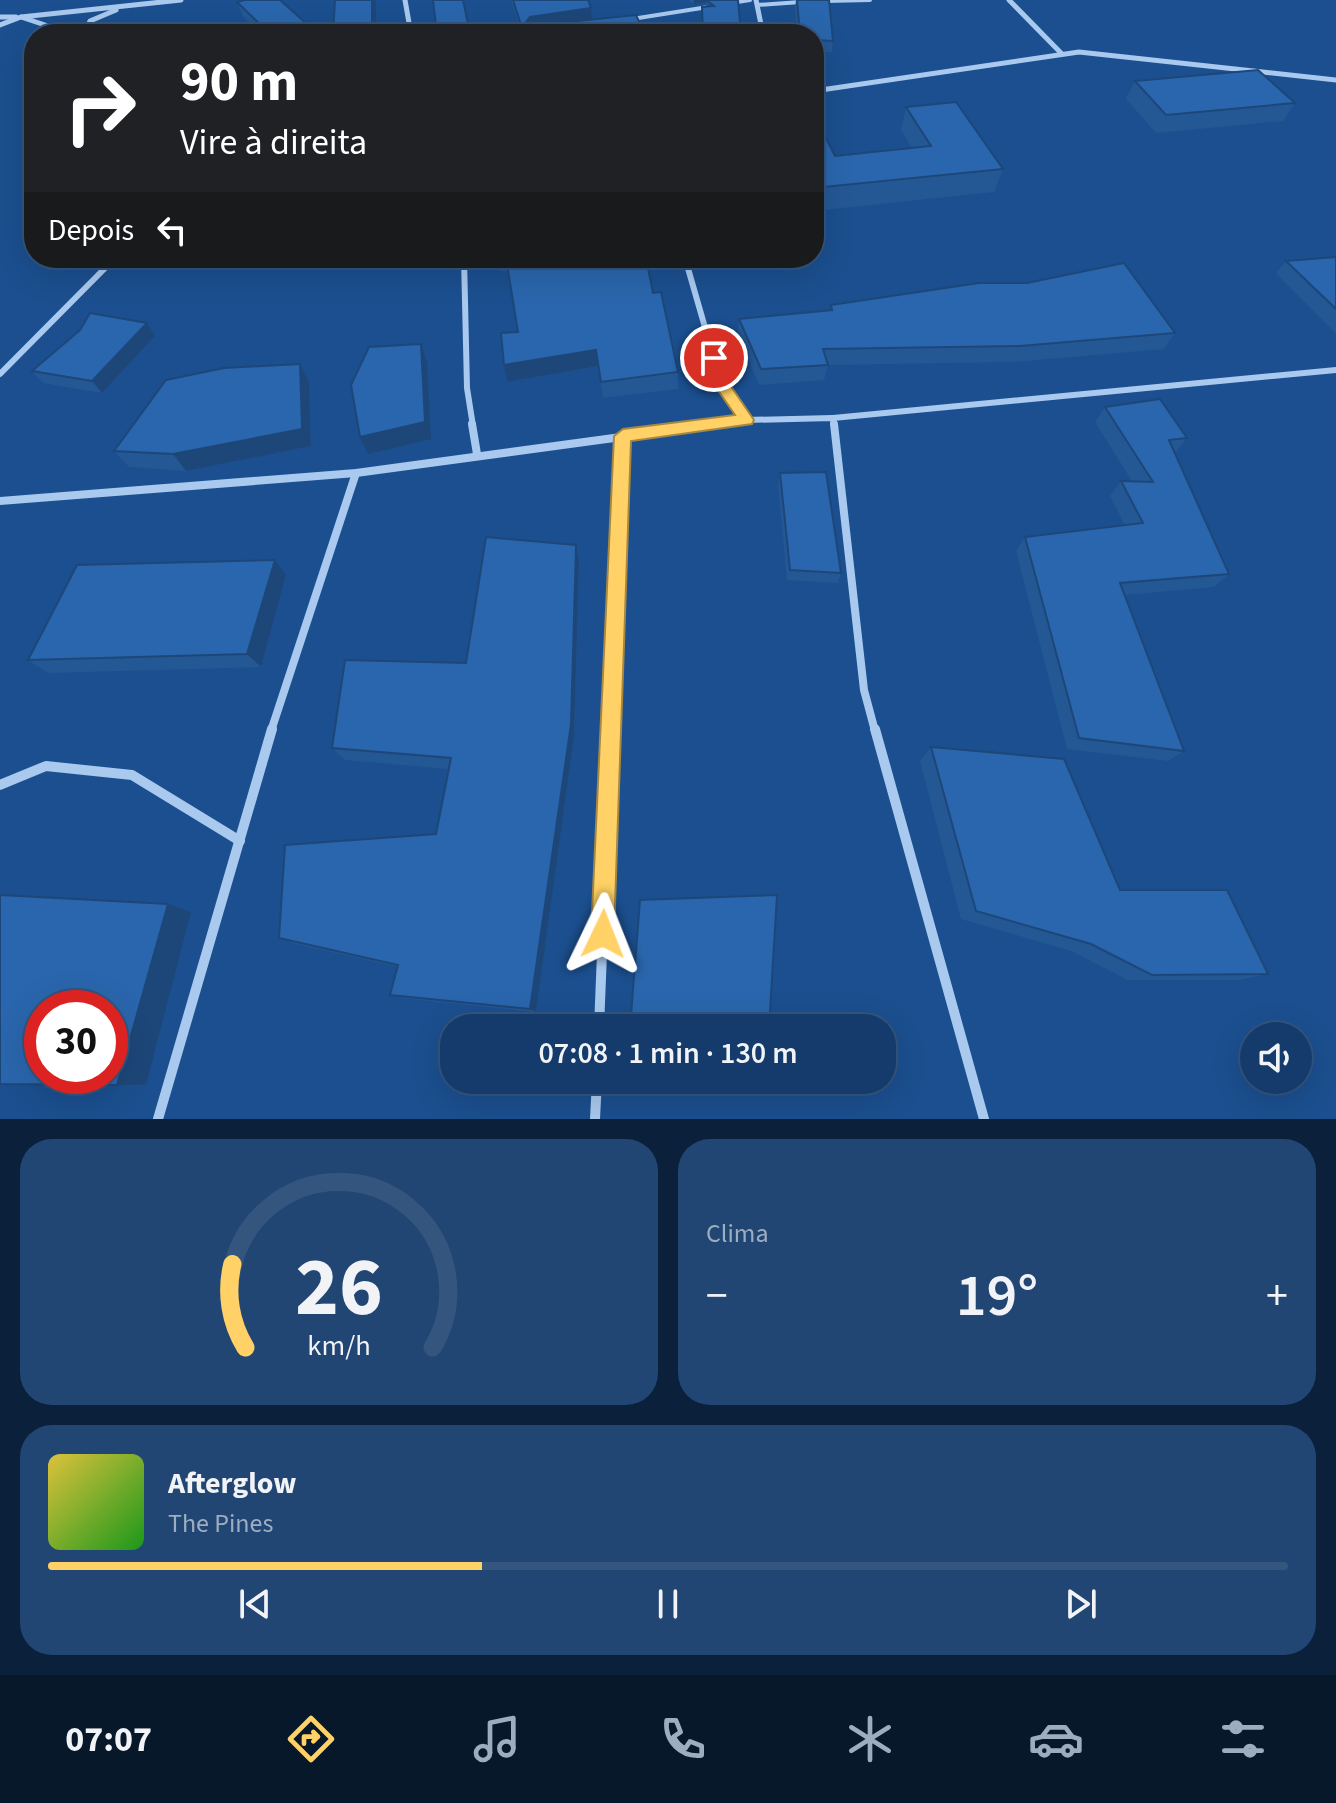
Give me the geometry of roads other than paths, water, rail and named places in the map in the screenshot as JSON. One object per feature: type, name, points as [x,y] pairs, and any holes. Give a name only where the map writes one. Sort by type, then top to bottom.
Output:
[{"type":"street","points":[[0,17],[181,0]]},
{"type":"street","points":[[405,0],[409,24]]},
{"type":"street","points":[[1009,0],[1061,53]]},
{"type":"street","points":[[755,2],[760,24]]},
{"type":"street","points":[[89,24],[124,6]]},
{"type":"street","points":[[0,25],[21,17],[42,24]]},
{"type":"street","points":[[824,89],[1061,53],[1096,52],[1336,80]]},
{"type":"street","points":[[0,374],[105,268]]},
{"type":"street","points":[[464,268],[467,388],[477,454]]},
{"type":"street","points":[[688,268],[721,383],[746,420]]},
{"type":"street","points":[[0,501],[356,473],[477,454],[746,420],[833,418],[1336,370]]},
{"type":"street","points":[[833,418],[864,690],[984,1119]]},
{"type":"street","points":[[600,1014],[623,436]]},
{"type":"street","points":[[158,1119],[288,673],[356,473]]},
{"type":"street","points":[[0,785],[46,766],[132,775],[240,841]]},
{"type":"street","points":[[595,1119],[596,1094]]},
{"type":"lane","points":[[820,1],[870,0]]},
{"type":"lane","points":[[626,19],[755,2],[804,2]]}]
